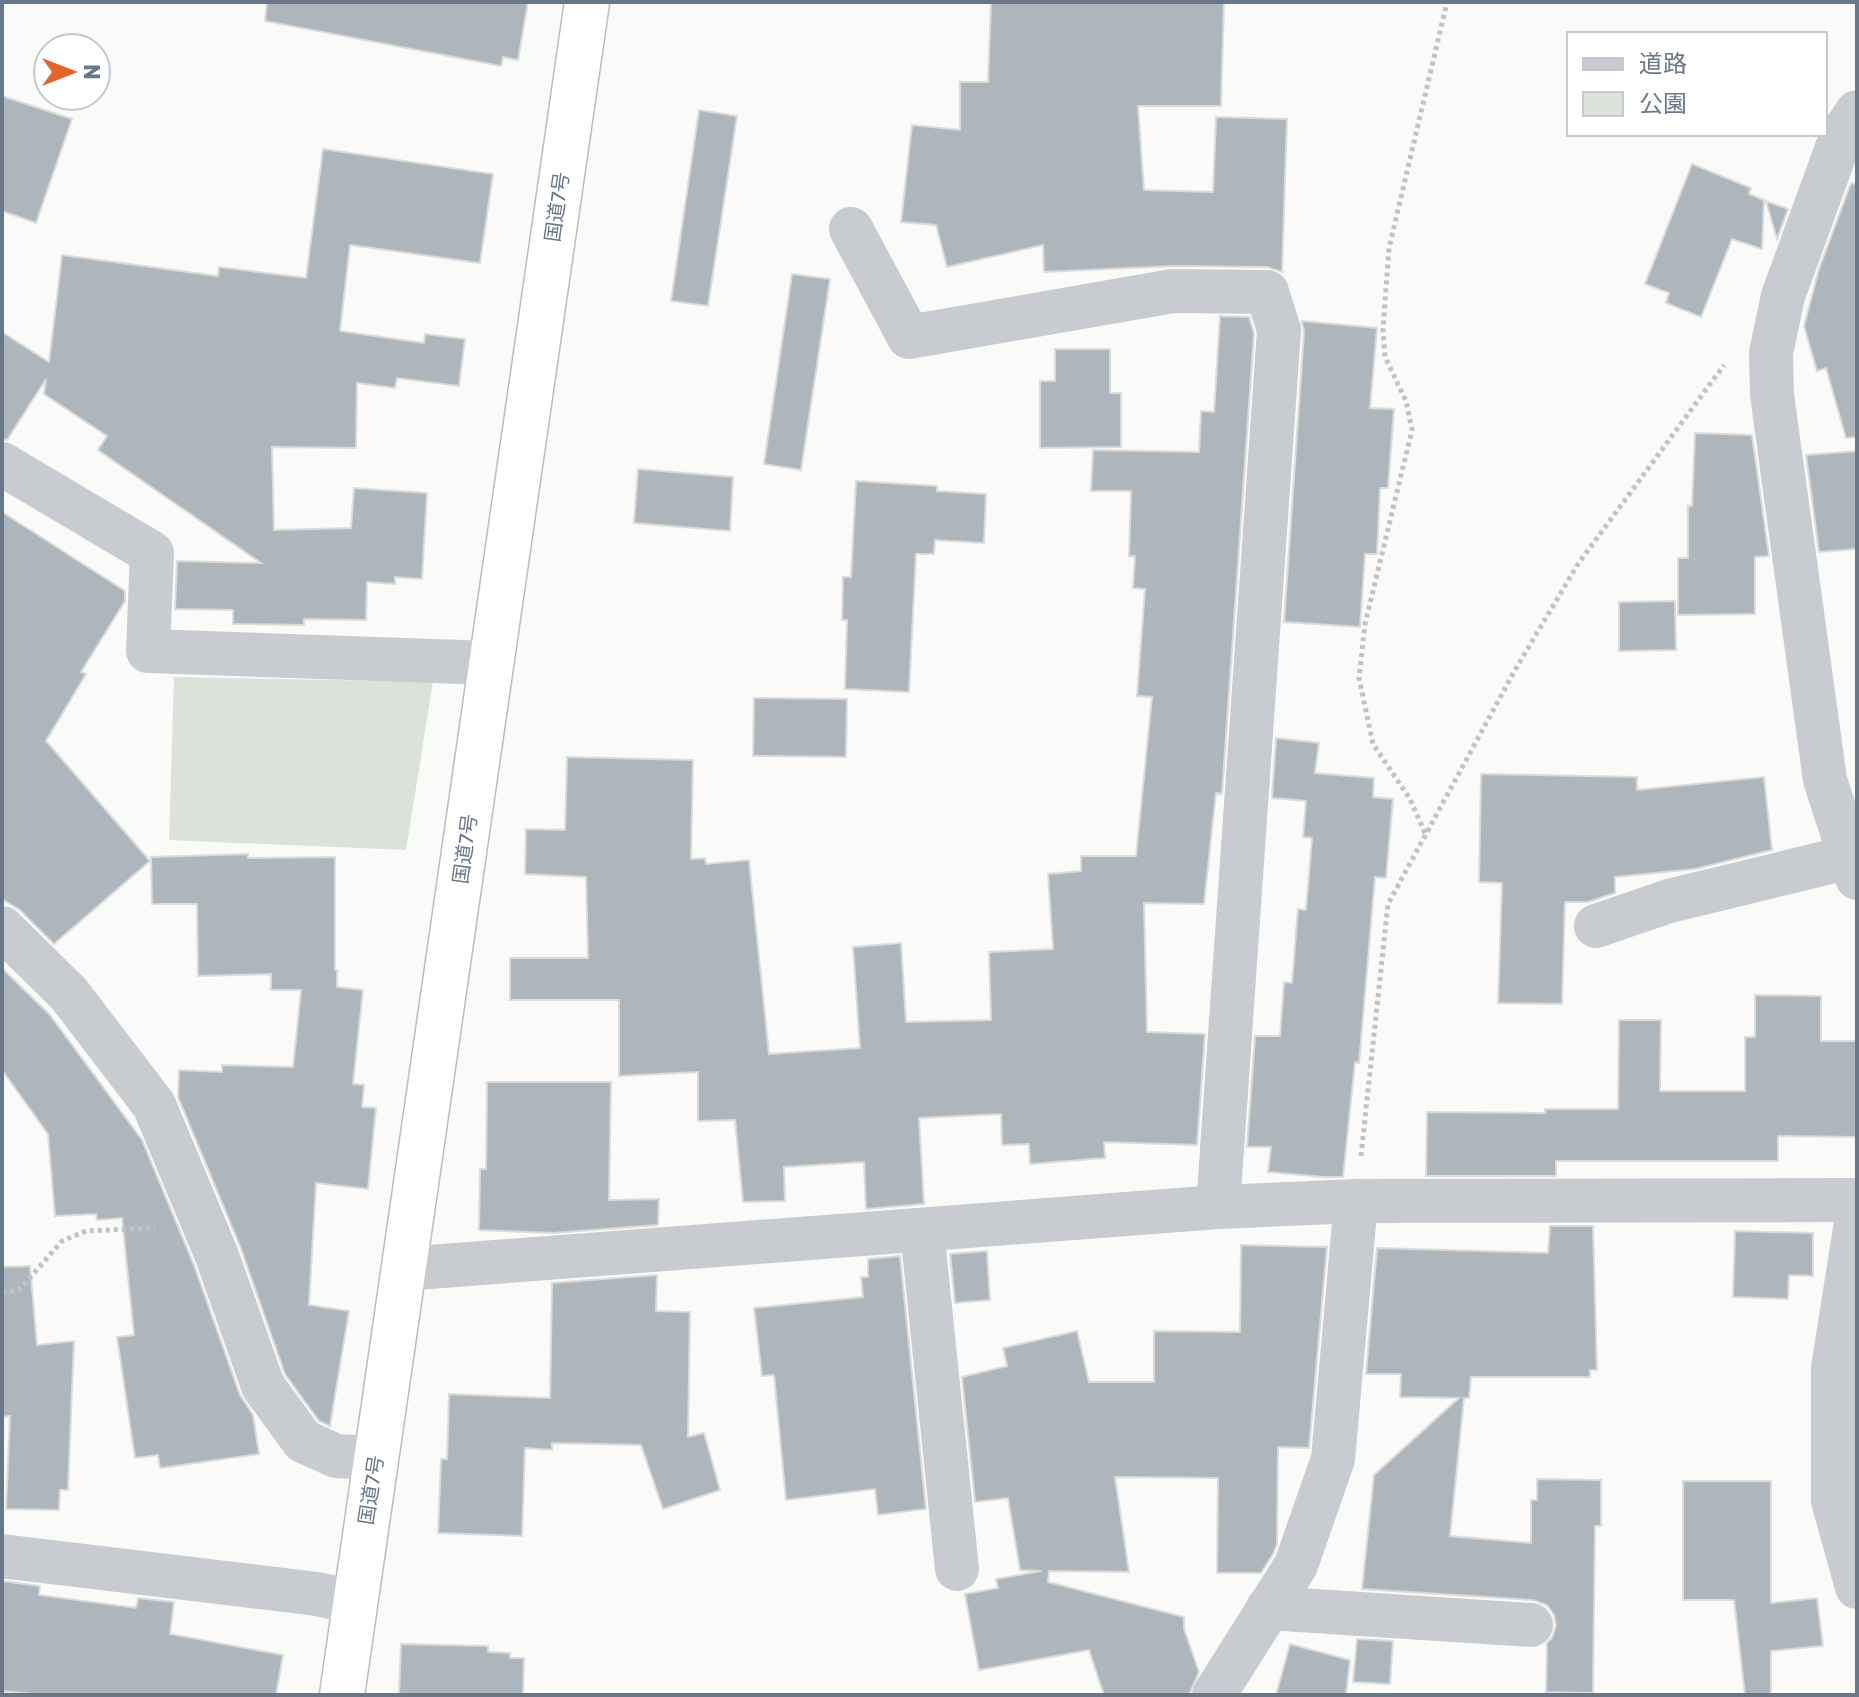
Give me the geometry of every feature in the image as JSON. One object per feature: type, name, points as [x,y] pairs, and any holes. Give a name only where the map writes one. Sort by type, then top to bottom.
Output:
[{"type":"highway","name":"国道7号","points":[[342,1695],[353,1602],[587,2]]},
{"type":"street","points":[[1596,926],[1669,901],[1854,868],[1825,780],[1772,395],[1771,353],[1783,296],[1842,134],[1857,112]]},
{"type":"street","points":[[851,229],[909,337],[1173,291],[1267,292],[1279,330],[1218,1207]]},
{"type":"street","points":[[2,464],[152,553],[148,651],[492,663]]},
{"type":"street","points":[[4,934],[69,994],[154,1105],[204,1226],[263,1386],[303,1441],[336,1456],[376,1458]]},
{"type":"street","points":[[403,1269],[1218,1207],[1356,1201],[1857,1200]]},
{"type":"street","points":[[1214,1695],[1296,1565],[1333,1459],[1356,1201]]},
{"type":"street","points":[[1857,1216],[1833,1368],[1833,1501],[1857,1587]]},
{"type":"street","points":[[922,1230],[957,1569]]},
{"type":"street","points":[[2,1556],[317,1594],[353,1602]]},
{"type":"street","points":[[1268,1608],[1531,1625]]},
{"type":"path","points":[[1426,834],[1410,799],[1373,744],[1359,678],[1365,624],[1412,430],[1406,401],[1385,357],[1383,329],[1389,248],[1447,2]]},
{"type":"path","points":[[1356,1201],[1388,904],[1515,670],[1578,564],[1728,361],[1771,353]]},
{"type":"path","points":[[2,1293],[20,1289],[62,1241],[86,1231],[204,1226]]},
{"type":"green space","points":[[174,677],[433,682],[406,850],[169,840]]},
{"type":"building","points":[[267,2],[528,2],[518,60],[503,57],[501,66],[265,21]]},
{"type":"building","points":[[991,2],[1224,2],[1221,106],[1138,106],[1144,190],[1213,192],[1216,117],[1287,119],[1282,272],[1267,267],[1173,266],[1044,272],[1043,245],[947,267],[936,225],[901,222],[912,125],[960,130],[960,82],[988,82]]},
{"type":"building","points":[[2,96],[32,106],[32,112],[51,112],[72,119],[36,223],[2,211]]},
{"type":"building","points":[[699,110],[737,116],[708,306],[671,301]]},
{"type":"building","points":[[323,149],[493,174],[480,263],[350,245],[340,331],[424,343],[425,334],[465,339],[459,386],[397,378],[395,388],[357,383],[356,448],[272,447],[274,530],[351,528],[354,488],[427,493],[422,579],[395,577],[395,584],[367,582],[366,620],[304,619],[304,625],[233,624],[233,610],[175,609],[177,561],[261,563],[98,450],[107,436],[44,394],[46,379],[7,440],[2,439],[2,332],[49,362],[62,255],[218,276],[219,267],[306,278]]},
{"type":"building","points":[[1692,164],[1751,188],[1749,194],[1764,200],[1762,249],[1732,239],[1701,317],[1666,303],[1669,293],[1645,284]]},
{"type":"building","points":[[1851,183],[1857,184],[1857,437],[1846,438],[1826,368],[1817,371],[1804,326],[1819,269]]},
{"type":"building","points":[[1766,201],[1788,209],[1777,239]]},
{"type":"building","points":[[792,274],[830,279],[801,470],[764,464]]},
{"type":"building","points":[[1220,316],[1249,317],[1254,333],[1222,794],[1216,793],[1204,904],[1144,903],[1147,1032],[1205,1034],[1197,1145],[1104,1142],[1105,1158],[1030,1164],[1029,1144],[1002,1145],[1001,1114],[919,1118],[924,1204],[866,1209],[864,1162],[784,1167],[785,1201],[743,1202],[735,1120],[698,1121],[698,1072],[619,1076],[619,1000],[510,1000],[510,958],[588,958],[586,877],[525,874],[526,829],[565,830],[567,757],[693,760],[691,859],[705,858],[706,864],[749,860],[769,1054],[860,1048],[853,947],[901,943],[906,1022],[991,1020],[989,952],[1053,949],[1048,874],[1081,871],[1081,856],[1136,856],[1152,697],[1137,696],[1145,589],[1133,588],[1135,556],[1129,556],[1131,491],[1091,491],[1093,450],[1199,452],[1201,411],[1214,412]]},
{"type":"building","points":[[1302,321],[1377,328],[1370,408],[1394,409],[1388,488],[1380,488],[1377,554],[1365,554],[1360,627],[1284,622],[1304,332]]},
{"type":"building","points":[[1055,349],[1110,349],[1110,393],[1121,393],[1121,447],[1040,448],[1040,381],[1055,381]]},
{"type":"building","points":[[1695,433],[1752,435],[1769,556],[1755,557],[1755,614],[1678,615],[1678,558],[1688,558],[1688,506],[1692,506]]},
{"type":"building","points":[[1857,451],[1857,549],[1819,552],[1806,455]]},
{"type":"building","points":[[638,469],[733,477],[730,531],[634,523]]},
{"type":"building","points":[[856,481],[937,486],[937,491],[986,494],[984,543],[935,540],[934,554],[916,554],[909,692],[845,689],[847,620],[842,620],[843,577],[851,577]]},
{"type":"building","points":[[2,512],[125,591],[125,601],[81,672],[86,674],[46,741],[150,861],[54,944],[20,910],[2,899]]},
{"type":"building","points":[[1675,601],[1676,650],[1619,651],[1619,602]]},
{"type":"building","points":[[754,698],[847,699],[846,757],[753,756]]},
{"type":"building","points":[[1276,738],[1319,743],[1315,773],[1374,778],[1373,797],[1393,799],[1386,878],[1375,877],[1359,1063],[1355,1062],[1343,1177],[1268,1172],[1271,1147],[1247,1147],[1255,1036],[1280,1036],[1284,982],[1292,983],[1298,909],[1306,910],[1312,838],[1303,837],[1306,801],[1272,798]]},
{"type":"building","points":[[1481,774],[1637,777],[1637,790],[1764,777],[1772,850],[1695,869],[1615,877],[1615,893],[1588,902],[1565,902],[1562,1004],[1498,1003],[1502,883],[1479,882]]},
{"type":"building","points":[[248,854],[248,858],[335,857],[337,987],[363,990],[353,1084],[364,1085],[362,1107],[376,1108],[368,1189],[316,1183],[309,1305],[349,1311],[330,1426],[319,1421],[285,1374],[240,1246],[178,1097],[179,1070],[222,1072],[222,1065],[293,1067],[301,990],[271,990],[271,974],[198,976],[197,904],[152,904],[151,857]]},
{"type":"building","points":[[2,968],[50,1015],[142,1140],[194,1265],[240,1395],[253,1415],[259,1454],[160,1468],[158,1455],[135,1458],[117,1337],[134,1335],[122,1218],[97,1220],[96,1214],[55,1216],[48,1134],[2,1070]]},
{"type":"building","points":[[1755,995],[1821,996],[1821,1041],[1857,1041],[1857,1137],[1778,1136],[1778,1161],[1556,1161],[1556,1176],[1426,1176],[1427,1112],[1545,1113],[1545,1109],[1618,1109],[1619,1020],[1661,1020],[1660,1091],[1745,1091],[1745,1037],[1755,1037]]},
{"type":"building","points":[[487,1082],[611,1082],[609,1200],[659,1199],[658,1225],[553,1233],[479,1230],[480,1169],[486,1169]]},
{"type":"building","points":[[1550,1226],[1593,1226],[1597,1370],[1590,1370],[1590,1377],[1471,1377],[1469,1398],[1464,1398],[1450,1536],[1531,1543],[1531,1500],[1537,1500],[1537,1479],[1601,1480],[1601,1526],[1595,1526],[1593,1693],[1546,1692],[1547,1643],[1556,1626],[1554,1615],[1547,1605],[1533,1600],[1362,1589],[1374,1475],[1459,1398],[1400,1397],[1401,1374],[1366,1374],[1377,1248],[1548,1253]]},
{"type":"building","points":[[1735,1231],[1813,1233],[1813,1276],[1789,1275],[1788,1299],[1733,1297]]},
{"type":"building","points":[[1241,1245],[1327,1247],[1309,1448],[1278,1447],[1277,1544],[1273,1554],[1261,1573],[1217,1573],[1218,1478],[1115,1477],[1129,1572],[1049,1571],[1048,1582],[1184,1617],[1184,1629],[1199,1672],[1189,1695],[1104,1695],[1089,1650],[979,1670],[965,1594],[998,1588],[996,1579],[1042,1571],[1020,1570],[1008,1498],[975,1502],[962,1377],[1007,1366],[1003,1348],[1077,1331],[1089,1382],[1154,1382],[1154,1331],[1240,1332]]},
{"type":"building","points":[[987,1251],[990,1300],[955,1303],[950,1254]]},
{"type":"building","points":[[900,1256],[926,1509],[878,1515],[875,1489],[786,1500],[774,1375],[762,1376],[754,1308],[863,1297],[861,1277],[868,1277],[868,1259]]},
{"type":"building","points":[[30,1266],[37,1345],[74,1341],[68,1490],[60,1490],[59,1510],[6,1509],[10,1416],[2,1417],[2,1267]]},
{"type":"building","points":[[657,1275],[656,1311],[690,1312],[688,1437],[704,1433],[720,1490],[663,1509],[641,1445],[552,1443],[552,1450],[525,1448],[522,1536],[438,1533],[441,1459],[447,1459],[449,1394],[550,1398],[552,1283]]},
{"type":"building","points":[[1683,1481],[1771,1481],[1771,1603],[1817,1598],[1823,1646],[1771,1651],[1771,1695],[1745,1695],[1734,1600],[1683,1600]]},
{"type":"building","points":[[2,1581],[40,1586],[39,1595],[136,1608],[138,1598],[174,1602],[170,1634],[283,1655],[276,1695],[45,1695],[2,1691]]},
{"type":"building","points":[[1357,1639],[1393,1641],[1390,1684],[1353,1682]]},
{"type":"building","points":[[401,1644],[488,1646],[488,1652],[510,1653],[510,1658],[524,1658],[523,1695],[399,1695]]},
{"type":"building","points":[[1290,1644],[1350,1660],[1346,1695],[1276,1695]]}]
